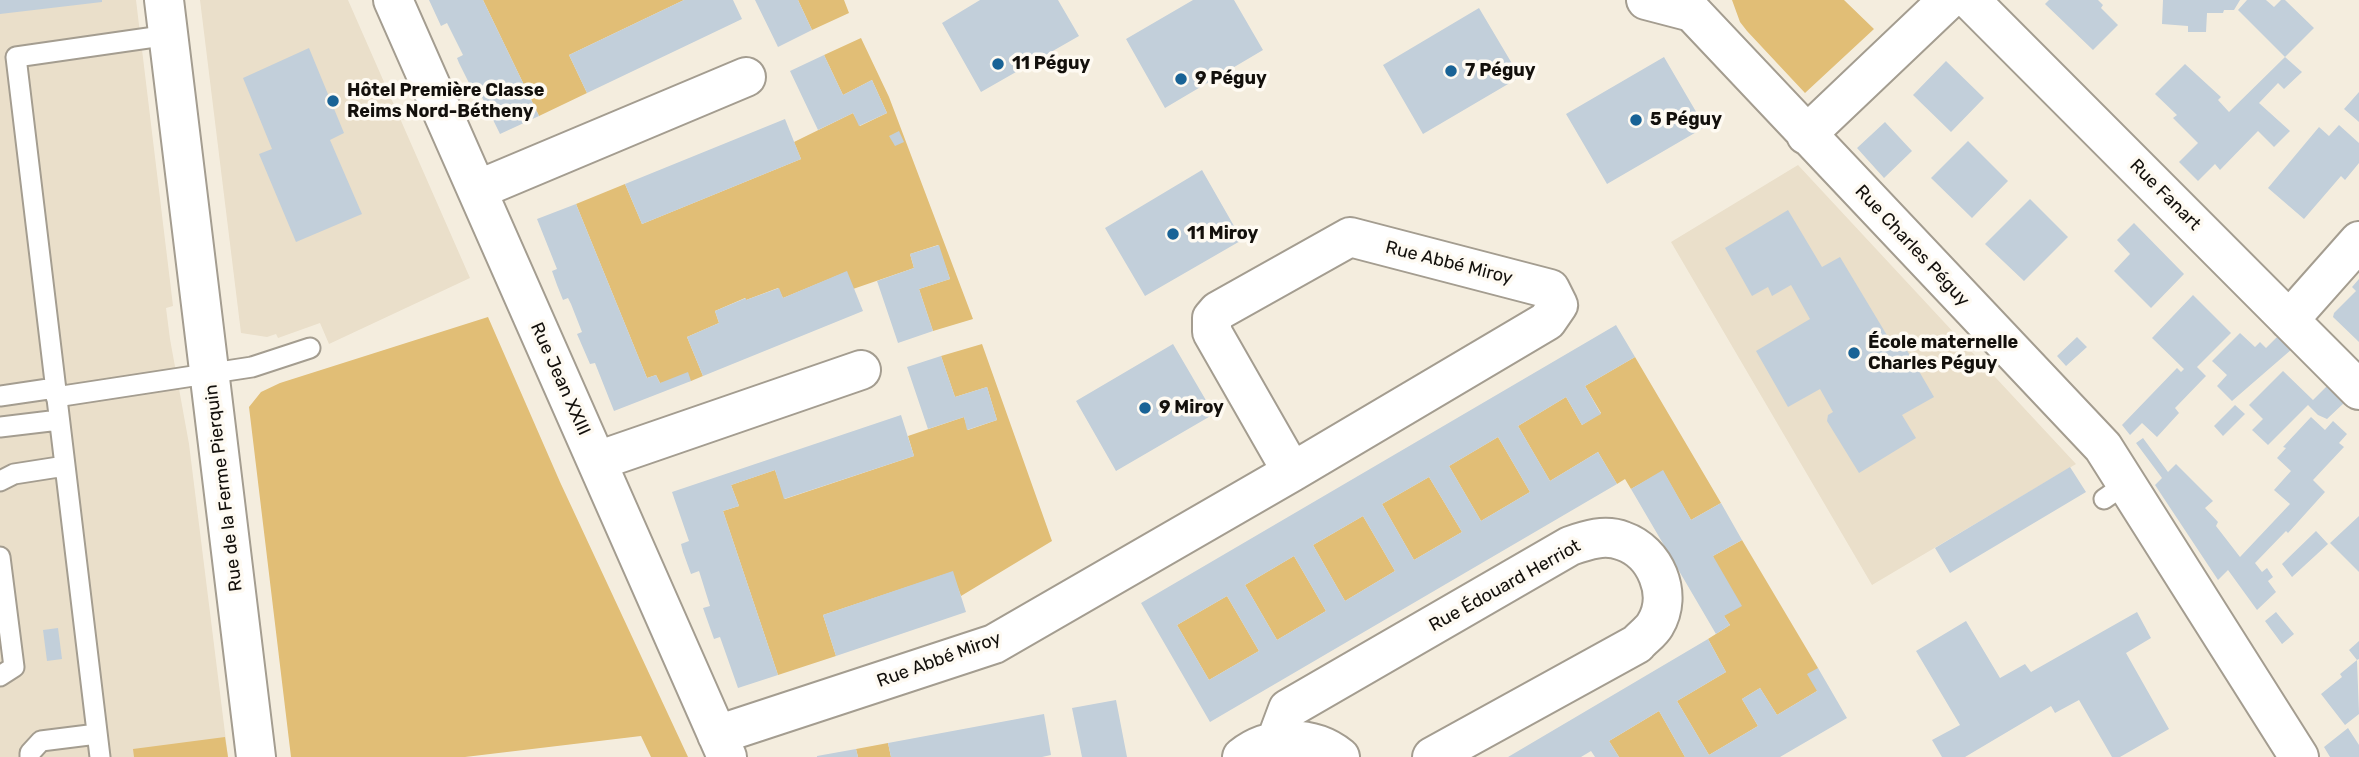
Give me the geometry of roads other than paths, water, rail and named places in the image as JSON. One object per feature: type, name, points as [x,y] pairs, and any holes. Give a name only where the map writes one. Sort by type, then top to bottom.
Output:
[{"type":"street","name":"Rue Jean XXIII","points":[[393,0],[722,746]]},
{"type":"street","name":"Rue Charles Péguy","points":[[1646,0],[1696,6],[1805,135],[2103,447],[2115,491],[2298,757]]},
{"type":"street","points":[[1805,135],[1948,0]]},
{"type":"street","name":"Rue Fanart","points":[[1970,0],[2359,390]]},
{"type":"street","points":[[167,18],[210,374]]},
{"type":"street","points":[[477,190],[746,78]]},
{"type":"street","name":"Rue Abbé Miroy","points":[[722,746],[994,644],[1292,472],[1547,321],[1558,306],[1550,289],[1350,237],[1218,312],[1212,318],[1212,332],[1292,472]]},
{"type":"street","points":[[2290,320],[2359,241]]},
{"type":"street","points":[[597,461],[861,370]]},
{"type":"street","name":"Rue de la Ferme Pierquin","points":[[210,374],[256,757]]},
{"type":"street","name":"Rue Édouard Herriot","points":[[1276,741],[1288,709],[1570,546],[1596,538],[1622,540],[1642,551],[1659,572],[1663,600],[1656,624],[1637,644],[1432,757]]},
{"type":"street","points":[[1242,757],[1276,741],[1305,741],[1332,750],[1340,757]]},
{"type":"lane","points":[[100,757],[16,57],[167,18]]},
{"type":"lane","points":[[210,374],[252,367],[310,348]]},
{"type":"lane","name":"Rue de la Ferme Pierquin","points":[[0,396],[56,393],[210,374]]},
{"type":"lane","points":[[0,427],[59,420]]},
{"type":"lane","points":[[0,481],[14,474],[65,466]]},
{"type":"lane","points":[[0,557],[14,667],[0,676]]},
{"type":"lane","points":[[30,757],[30,753],[41,741],[97,734]]},
{"type":"place","name":"11 Péguy","points":[[998,64]]},
{"type":"place","name":"7 Péguy","points":[[1451,71]]},
{"type":"place","name":"9 Péguy","points":[[1181,79]]},
{"type":"place","name":"Hôtel Première Classe Reims Nord-Bétheny","points":[[333,101]]},
{"type":"place","name":"5 Péguy","points":[[1636,120]]},
{"type":"place","name":"11 Miroy","points":[[1173,234]]},
{"type":"place","name":"École maternelle Charles Péguy","points":[[1854,353]]},
{"type":"place","name":"9 Miroy","points":[[1145,408]]}]
